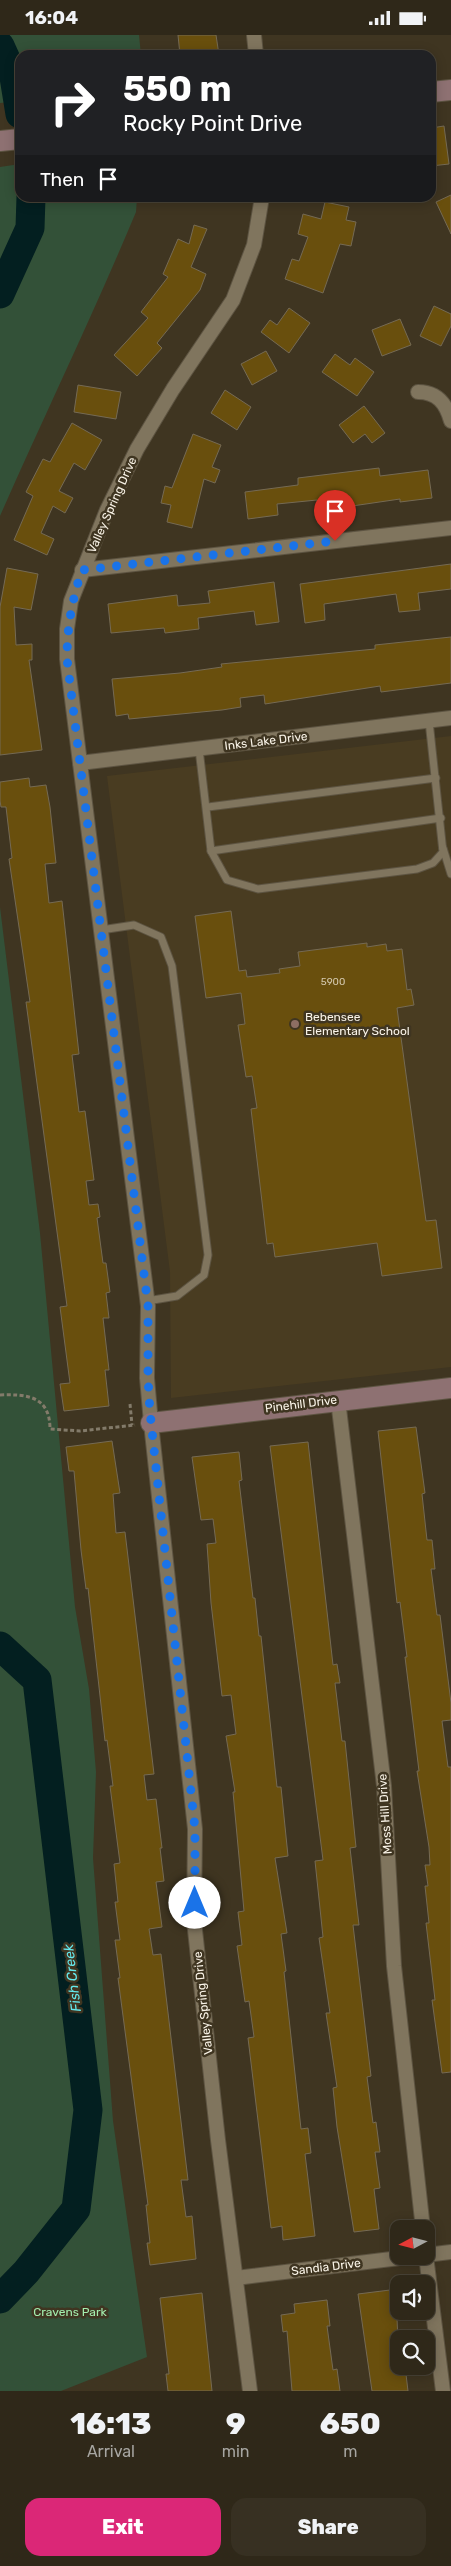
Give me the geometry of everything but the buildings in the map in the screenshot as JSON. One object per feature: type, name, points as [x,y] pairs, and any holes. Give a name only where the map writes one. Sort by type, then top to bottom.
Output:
[{"type":"street","points":[[254,35],[256,50]]},
{"type":"street","points":[[436,92],[451,90]]},
{"type":"street","points":[[0,141],[15,140]]},
{"type":"street","name":"Valley Spring Drive","points":[[250,2391],[194,1921],[195,1829],[141,1424],[148,1378],[147,1301],[67,659],[67,629],[72,601],[82,570],[107,510],[137,449],[173,389],[233,300],[254,245],[261,202]]},
{"type":"street","points":[[418,392],[427,392],[439,398],[448,410],[451,421]]},
{"type":"street","points":[[82,570],[451,528]]},
{"type":"street","name":"Inks Lake Drive","points":[[80,763],[451,719]]},
{"type":"street","name":"Pinehill Drive","points":[[141,1424],[451,1388]]},
{"type":"street","name":"Moss Hill Drive","points":[[338,1400],[384,1786],[394,1966],[422,2220]]},
{"type":"street","points":[[435,2255],[451,2252]]},
{"type":"street","name":"Sandia Drive","points":[[236,2278],[390,2259]]},
{"type":"street","points":[[427,2265],[443,2391]]},
{"type":"lane","points":[[199,749],[208,807],[211,851],[227,880],[258,889],[417,869],[433,863],[443,851],[429,721]]},
{"type":"lane","points":[[208,807],[436,778]]},
{"type":"lane","points":[[211,851],[440,818]]},
{"type":"lane","points":[[442,847],[451,874]]},
{"type":"lane","points":[[101,931],[134,925],[161,937],[172,966],[208,1255],[204,1275],[177,1296],[147,1301]]},
{"type":"path","points":[[0,1395],[26,1395],[35,1399],[47,1412],[50,1429],[80,1431],[141,1424],[130,1404]]},
{"type":"shaded area","name":"Bebensee Elementary School","points":[[451,736],[451,1367],[171,1398],[170,1272],[107,776]]},
{"type":"green space","points":[[0,35],[139,35],[140,50],[15,50],[15,102],[0,103]]},
{"type":"green space","points":[[15,165],[15,202],[137,202],[136,212],[120,250],[0,516],[0,167]]},
{"type":"green space","name":"Cravens Park","points":[[0,907],[40,1233],[75,1607],[89,1689],[96,1772],[93,1858],[113,2121],[147,2357],[61,2391],[0,2391]]},
{"type":"waterway","name":"Fish Creek","points":[[0,46],[15,83]]},
{"type":"waterway","name":"Fish Creek","points":[[0,294],[30,228],[31,202]]},
{"type":"waterway","name":"Fish Creek","points":[[0,1646],[37,1680],[88,2110],[76,2209],[26,2272],[0,2299]]},
{"type":"place","name":"Bebensee Elementary School","points":[[295,1024]]},
{"type":"route","points":[[195,1903],[195,1829],[162,1507],[150,1412],[148,1306],[67,659],[67,629],[72,601],[82,570],[335,541]]}]
